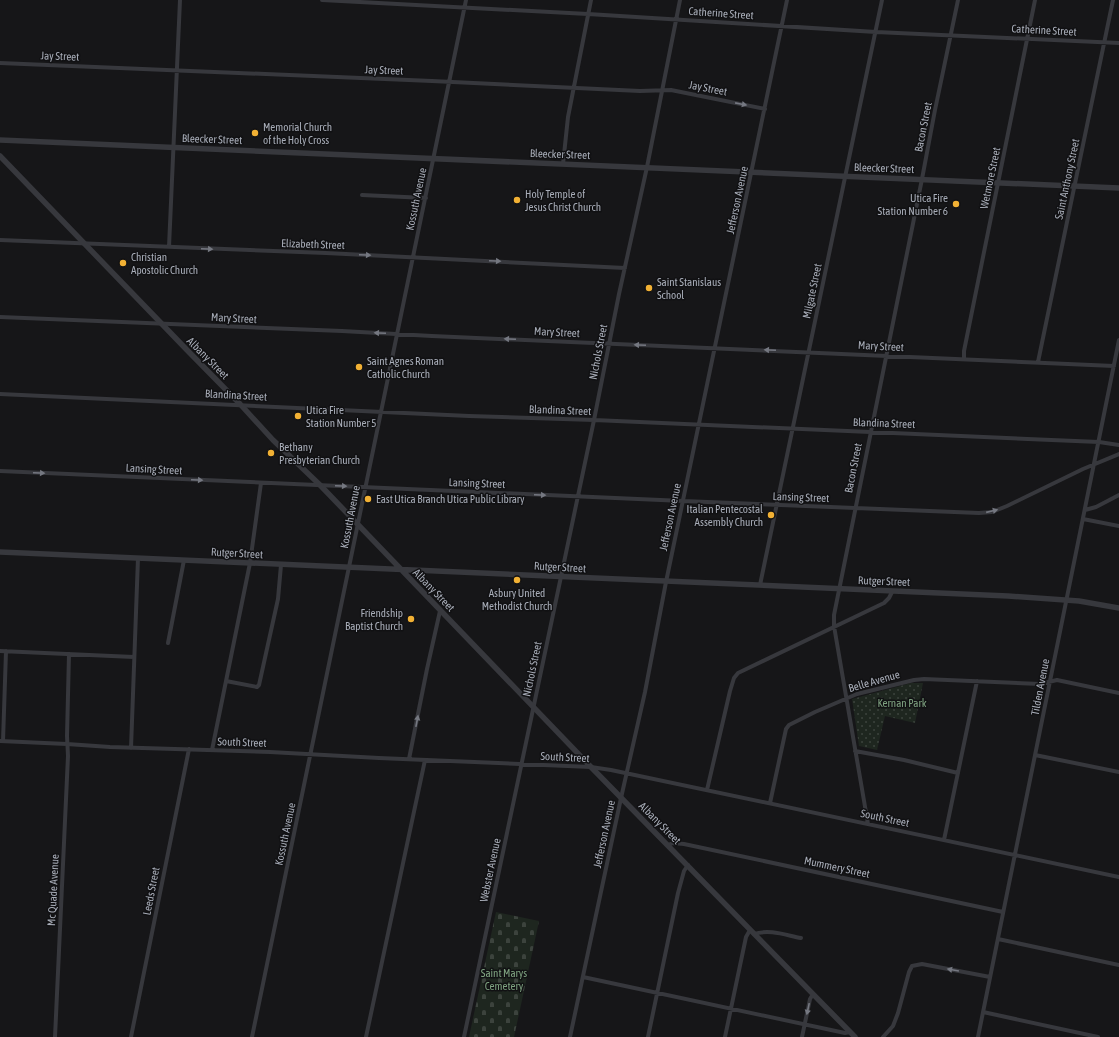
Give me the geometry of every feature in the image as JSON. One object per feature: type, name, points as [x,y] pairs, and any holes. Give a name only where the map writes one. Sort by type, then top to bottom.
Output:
[{"type":"street","points":[[168,247],[180,0]]},
{"type":"street","name":"Catherine Street","points":[[322,0],[676,19],[876,32],[1119,43]]},
{"type":"street","name":"Kossuth Avenue","points":[[252,1037],[466,0]]},
{"type":"street","points":[[563,164],[568,117],[591,0]]},
{"type":"street","name":"Nichols Street","points":[[533,706],[647,167],[680,0]]},
{"type":"street","name":"Jefferson Avenue","points":[[570,1037],[626,773],[645,692],[698,425],[787,0]]},
{"type":"street","name":"Milgate Street","points":[[760,585],[882,0]]},
{"type":"street","name":"Bacon Street","points":[[868,824],[834,626],[834,615],[854,508],[958,0]]},
{"type":"street","name":"Wetmore Street","points":[[964,359],[964,351],[1035,0]]},
{"type":"street","name":"Saint Anthony Street","points":[[1038,362],[1113,0]]},
{"type":"street","name":"Jay Street","points":[[0,63],[640,91],[671,90],[765,109]]},
{"type":"street","name":"Bleecker Street","points":[[0,140],[1119,188]]},
{"type":"street","name":"Albany Street","points":[[0,156],[273,440],[320,486],[621,798],[855,1037]]},
{"type":"street","points":[[362,195],[426,198]]},
{"type":"street","name":"Elizabeth Street","points":[[0,240],[412,257],[625,268]]},
{"type":"street","name":"Mary Street","points":[[0,317],[1114,366]]},
{"type":"street","name":"Tilden Avenue","points":[[978,1037],[1119,340]]},
{"type":"street","name":"Blandina Street","points":[[0,394],[240,404],[469,416],[1099,442],[1119,445]]},
{"type":"street","name":"Lansing Street","points":[[0,471],[365,488],[979,513],[992,512],[1007,506],[1094,464],[1119,454]]},
{"type":"street","points":[[212,750],[250,563],[261,483]]},
{"type":"street","points":[[1085,510],[1096,507],[1119,496]]},
{"type":"street","points":[[1083,519],[1119,526]]},
{"type":"street","name":"Rutger Street","points":[[0,552],[760,585],[1066,600],[1119,608]]},
{"type":"street","points":[[131,748],[138,558]]},
{"type":"street","points":[[168,643],[184,560]]},
{"type":"street","points":[[226,681],[257,687],[259,685],[278,599],[281,565]]},
{"type":"street","points":[[707,790],[730,691],[734,678],[738,673],[884,603],[892,592]]},
{"type":"street","points":[[409,759],[440,611]]},
{"type":"street","points":[[0,651],[134,657]]},
{"type":"street","points":[[1,741],[6,651]]},
{"type":"street","name":"Mc Quade Avenue","points":[[55,1037],[68,756],[69,654]]},
{"type":"street","name":"Belle Avenue","points":[[770,803],[786,729],[789,726],[857,694],[914,680],[1040,684],[1057,680],[1119,693]]},
{"type":"street","points":[[944,840],[977,681]]},
{"type":"street","name":"Webster Avenue","points":[[464,1037],[533,706]]},
{"type":"street","name":"South Street","points":[[1,741],[131,748],[270,752],[591,767],[626,773],[1119,877]]},
{"type":"street","name":"Leeds Street","points":[[131,1037],[189,749]]},
{"type":"street","points":[[855,751],[904,760],[958,773]]},
{"type":"street","points":[[1035,755],[1119,772]]},
{"type":"street","points":[[366,1037],[425,760]]},
{"type":"street","name":"Mummery Street","points":[[668,845],[673,843],[684,844],[1003,912]]},
{"type":"street","points":[[648,1037],[678,893],[684,871],[688,865]]},
{"type":"street","points":[[725,1037],[746,937],[752,932],[773,931],[801,938]]},
{"type":"street","points":[[998,939],[1119,965]]},
{"type":"street","points":[[883,1037],[892,1026],[898,1013],[912,966],[922,964],[990,977]]},
{"type":"street","points":[[583,977],[845,1033],[850,1032]]},
{"type":"street","points":[[802,1037],[810,999],[813,994]]},
{"type":"street","points":[[983,1012],[1098,1037]]},
{"type":"green space","name":"Kernan Park","points":[[911,683],[923,683],[915,723],[885,716],[877,750],[859,746],[852,699]]},
{"type":"green space","name":"Saint Marys Cemetery","points":[[496,912],[539,921],[514,1037],[469,1037]]},
{"type":"place","name":"Memorial Church of the Holy Cross","points":[[255,133]]},
{"type":"place","name":"Holy Temple of Jesus Christ Church","points":[[517,200]]},
{"type":"place","name":"Utica Fire Station Number 6","points":[[956,204]]},
{"type":"place","name":"Christian Apostolic Church","points":[[123,263]]},
{"type":"place","name":"Saint Stanislaus School","points":[[649,288]]},
{"type":"place","name":"Saint Agnes Roman Catholic Church","points":[[359,367]]},
{"type":"place","name":"Utica Fire Station Number 5","points":[[298,416]]},
{"type":"place","name":"Bethany Presbyterian Church","points":[[271,453]]},
{"type":"place","name":"East Utica Branch Utica Public Library","points":[[368,499]]},
{"type":"place","name":"Italian Pentecostal Assembly Church","points":[[771,515]]},
{"type":"place","name":"Asbury United Methodist Church","points":[[517,580]]},
{"type":"place","name":"Friendship Baptist Church","points":[[411,619]]}]
